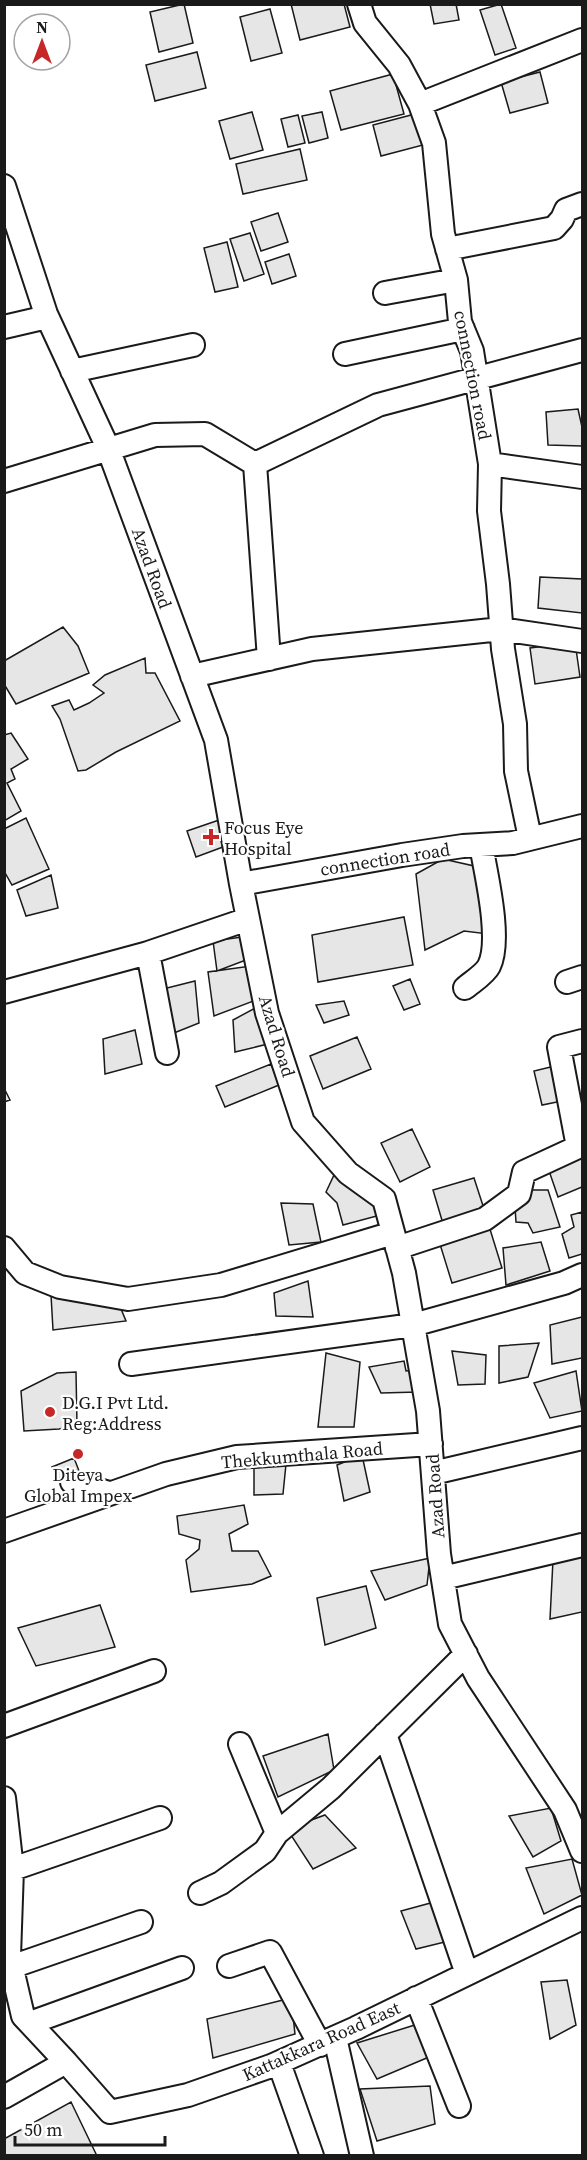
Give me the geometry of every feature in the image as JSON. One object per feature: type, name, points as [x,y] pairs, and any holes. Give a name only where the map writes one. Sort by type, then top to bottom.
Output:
[{"type":"street","name":"connection road","points":[[359,4],[365,23],[399,65],[420,104],[434,143],[443,234],[456,280],[460,322],[472,351],[490,464],[489,511],[501,629],[515,724],[516,771],[530,838]]},
{"type":"street","points":[[420,104],[582,40]]},
{"type":"street","name":"Azad Road","points":[[4,186],[47,317],[108,448],[216,740],[241,884],[267,1013],[303,1122],[348,1173],[384,1199],[413,1325],[428,1411],[439,1554],[450,1624],[478,1678],[565,1810],[582,1847]]},
{"type":"street","points":[[447,249],[554,228],[566,210],[582,204]]},
{"type":"street","points":[[385,293],[456,280]]},
{"type":"street","points":[[4,327],[47,317]]},
{"type":"street","points":[[345,354],[463,329]]},
{"type":"street","points":[[72,371],[193,345]]},
{"type":"street","points":[[255,464],[378,405],[582,350]]},
{"type":"street","points":[[4,481],[155,435],[205,434],[255,464]]},
{"type":"street","points":[[255,464],[269,659]]},
{"type":"street","points":[[490,464],[582,477]]},
{"type":"street","points":[[192,676],[312,649],[501,629],[582,641]]},
{"type":"street","name":"connection road","points":[[241,884],[402,855],[513,843],[582,826]]},
{"type":"street","points":[[465,988],[488,968],[494,952],[491,898],[481,845]]},
{"type":"street","points":[[4,992],[148,953],[248,919]]},
{"type":"street","points":[[148,953],[167,1053]]},
{"type":"street","points":[[4,1248],[26,1273],[60,1287],[128,1299],[221,1285],[484,1219],[519,1194],[524,1172],[578,1147],[559,1047],[582,1041]]},
{"type":"street","points":[[132,1364],[413,1325],[564,1283],[582,1275]]},
{"type":"street","points":[[434,1473],[582,1438]]},
{"type":"street","name":"Thekkumthala Road","points":[[4,1531],[109,1492],[166,1474],[237,1457],[431,1444]]},
{"type":"street","points":[[72,1482],[109,1492]]},
{"type":"street","points":[[443,1578],[582,1545]]},
{"type":"street","points":[[200,1893],[221,1883],[265,1851],[277,1833],[331,1788],[466,1654]]},
{"type":"street","points":[[4,1726],[154,1671]]},
{"type":"street","points":[[385,1734],[467,1974]]},
{"type":"street","points":[[240,1744],[277,1833]]},
{"type":"street","points":[[4,1798],[11,1967],[23,2016],[66,2062],[4,2097]]},
{"type":"street","points":[[8,1871],[160,1818]]},
{"type":"street","name":"Kattakkara Road East","points":[[66,2062],[110,2112],[188,2095],[279,2063],[327,2042],[582,1918]]},
{"type":"street","points":[[11,1967],[141,1922]]},
{"type":"street","points":[[229,1966],[270,1952],[327,2042],[362,2156]]},
{"type":"street","points":[[30,2023],[182,1968]]},
{"type":"street","points":[[416,1998],[459,2106]]},
{"type":"street","points":[[279,2063],[312,2156]]},
{"type":"building","points":[[184,4],[193,43],[159,52],[150,12]]},
{"type":"building","points":[[291,4],[344,4],[350,27],[300,40]]},
{"type":"building","points":[[430,4],[456,4],[459,20],[434,24]]},
{"type":"building","points":[[501,4],[516,48],[495,55],[480,10]]},
{"type":"building","points":[[270,9],[282,53],[251,61],[240,17]]},
{"type":"building","points":[[197,52],[206,88],[155,101],[146,65]]},
{"type":"building","points":[[540,72],[548,103],[510,113],[501,82]]},
{"type":"building","points":[[393,74],[404,114],[341,130],[330,91]]},
{"type":"building","points":[[252,112],[263,150],[230,159],[219,121]]},
{"type":"building","points":[[322,112],[328,138],[309,143],[302,116]]},
{"type":"building","points":[[415,114],[423,145],[381,156],[373,125]]},
{"type":"building","points":[[298,115],[305,143],[288,147],[281,119]]},
{"type":"building","points":[[300,149],[307,180],[243,194],[236,164]]},
{"type":"building","points":[[278,213],[288,242],[261,251],[251,222]]},
{"type":"building","points":[[250,233],[264,274],[244,281],[230,239]]},
{"type":"building","points":[[227,242],[238,287],[215,292],[204,248]]},
{"type":"building","points":[[289,254],[296,276],[272,284],[265,262]]},
{"type":"building","points":[[578,409],[582,427],[582,446],[548,445],[546,412]]},
{"type":"building","points":[[540,577],[582,579],[582,613],[538,608]]},
{"type":"building","points":[[63,627],[78,646],[89,673],[16,704],[4,684],[4,661]]},
{"type":"building","points":[[575,642],[580,677],[535,684],[530,648]]},
{"type":"building","points":[[145,658],[146,673],[155,673],[180,721],[116,752],[86,770],[78,771],[60,719],[52,706],[69,700],[74,710],[89,703],[104,693],[93,685],[105,675]]},
{"type":"building","points":[[11,733],[28,759],[11,769],[15,779],[7,783],[21,811],[4,821],[4,735]]},
{"type":"building","points":[[26,818],[49,869],[12,885],[4,871],[4,829]]},
{"type":"building","points":[[222,819],[231,844],[196,857],[187,831]]},
{"type":"building","points":[[443,859],[474,866],[488,934],[464,931],[425,950],[416,874]]},
{"type":"building","points":[[51,875],[58,908],[26,916],[17,890]]},
{"type":"building","points":[[404,917],[413,965],[318,982],[312,935]]},
{"type":"building","points":[[242,937],[246,960],[217,971],[213,941]]},
{"type":"building","points":[[251,966],[264,997],[214,1016],[208,972]]},
{"type":"building","points":[[410,979],[420,1004],[404,1010],[393,986]]},
{"type":"building","points":[[195,981],[199,1023],[169,1035],[155,991]]},
{"type":"building","points":[[344,1001],[349,1015],[324,1023],[316,1005]]},
{"type":"building","points":[[259,1006],[268,1044],[235,1052],[233,1020]]},
{"type":"building","points":[[135,1030],[142,1064],[105,1074],[103,1039]]},
{"type":"building","points":[[357,1037],[371,1069],[323,1089],[310,1056]]},
{"type":"building","points":[[271,1064],[279,1085],[225,1107],[216,1086]]},
{"type":"building","points":[[559,1065],[567,1100],[542,1105],[534,1071]]},
{"type":"building","points":[[4,1088],[10,1100],[4,1102]]},
{"type":"building","points":[[412,1129],[430,1167],[400,1182],[381,1143]]},
{"type":"building","points":[[582,1152],[582,1187],[558,1197],[546,1162]]},
{"type":"building","points":[[335,1173],[388,1213],[343,1225],[337,1203],[326,1192]]},
{"type":"building","points":[[474,1178],[486,1215],[444,1227],[433,1190]]},
{"type":"building","points":[[531,1190],[548,1190],[560,1227],[533,1233],[528,1223],[516,1222],[515,1207]]},
{"type":"building","points":[[281,1203],[313,1204],[321,1242],[289,1245]]},
{"type":"building","points":[[582,1212],[582,1254],[569,1258],[562,1234],[574,1227],[571,1215]]},
{"type":"building","points":[[489,1226],[502,1268],[452,1283],[439,1241]]},
{"type":"building","points":[[541,1242],[550,1271],[506,1285],[503,1248]]},
{"type":"building","points":[[308,1281],[313,1317],[276,1316],[274,1293]]},
{"type":"building","points":[[51,1295],[116,1297],[126,1321],[53,1330]]},
{"type":"building","points":[[582,1317],[582,1358],[552,1364],[550,1325]]},
{"type":"building","points":[[539,1343],[528,1377],[499,1383],[499,1346]]},
{"type":"building","points":[[452,1351],[486,1355],[485,1384],[458,1385]]},
{"type":"building","points":[[326,1353],[360,1362],[354,1427],[318,1427]]},
{"type":"building","points":[[404,1361],[406,1371],[415,1370],[418,1392],[381,1393],[369,1367]]},
{"type":"building","points":[[576,1371],[582,1411],[550,1418],[534,1383]]},
{"type":"building","name":"D.G.I Pvt Ltd. Reg:Address","points":[[76,1372],[77,1425],[59,1429],[24,1431],[21,1391],[57,1373]]},
{"type":"building","points":[[362,1455],[370,1492],[344,1501],[337,1465]]},
{"type":"building","points":[[74,1458],[81,1476],[61,1484],[52,1467]]},
{"type":"building","points":[[286,1464],[283,1494],[254,1495],[254,1468]]},
{"type":"building","points":[[244,1505],[248,1524],[229,1534],[232,1551],[258,1551],[271,1576],[252,1584],[191,1592],[186,1560],[199,1549],[200,1540],[179,1534],[177,1516]]},
{"type":"building","points":[[582,1555],[582,1612],[550,1619],[553,1560]]},
{"type":"building","points":[[430,1558],[427,1585],[385,1600],[371,1571]]},
{"type":"building","points":[[366,1586],[376,1628],[325,1645],[317,1598]]},
{"type":"building","points":[[100,1605],[115,1647],[36,1666],[18,1628]]},
{"type":"building","points":[[328,1734],[334,1770],[278,1797],[263,1756]]},
{"type":"building","points":[[551,1808],[561,1841],[533,1857],[509,1816]]},
{"type":"building","points":[[325,1815],[356,1848],[313,1869],[287,1829]]},
{"type":"building","points":[[572,1859],[582,1895],[544,1914],[526,1868]]},
{"type":"building","points":[[438,1901],[449,1941],[416,1949],[401,1911]]},
{"type":"building","points":[[567,1980],[576,2025],[550,2039],[541,1982]]},
{"type":"building","points":[[291,1998],[295,2034],[213,2058],[207,2019]]},
{"type":"building","points":[[418,2024],[429,2057],[377,2079],[357,2043]]},
{"type":"building","points":[[430,2086],[435,2124],[377,2141],[360,2089]]},
{"type":"building","points":[[71,2102],[97,2156],[4,2156],[4,2139]]},
{"type":"place","name":"Focus Eye Hospital","points":[[211,837]]},
{"type":"place","name":"D.G.I Pvt Ltd. Reg:Address","points":[[50,1412]]},
{"type":"place","name":"Diteya Global Impex","points":[[78,1454]]}]
